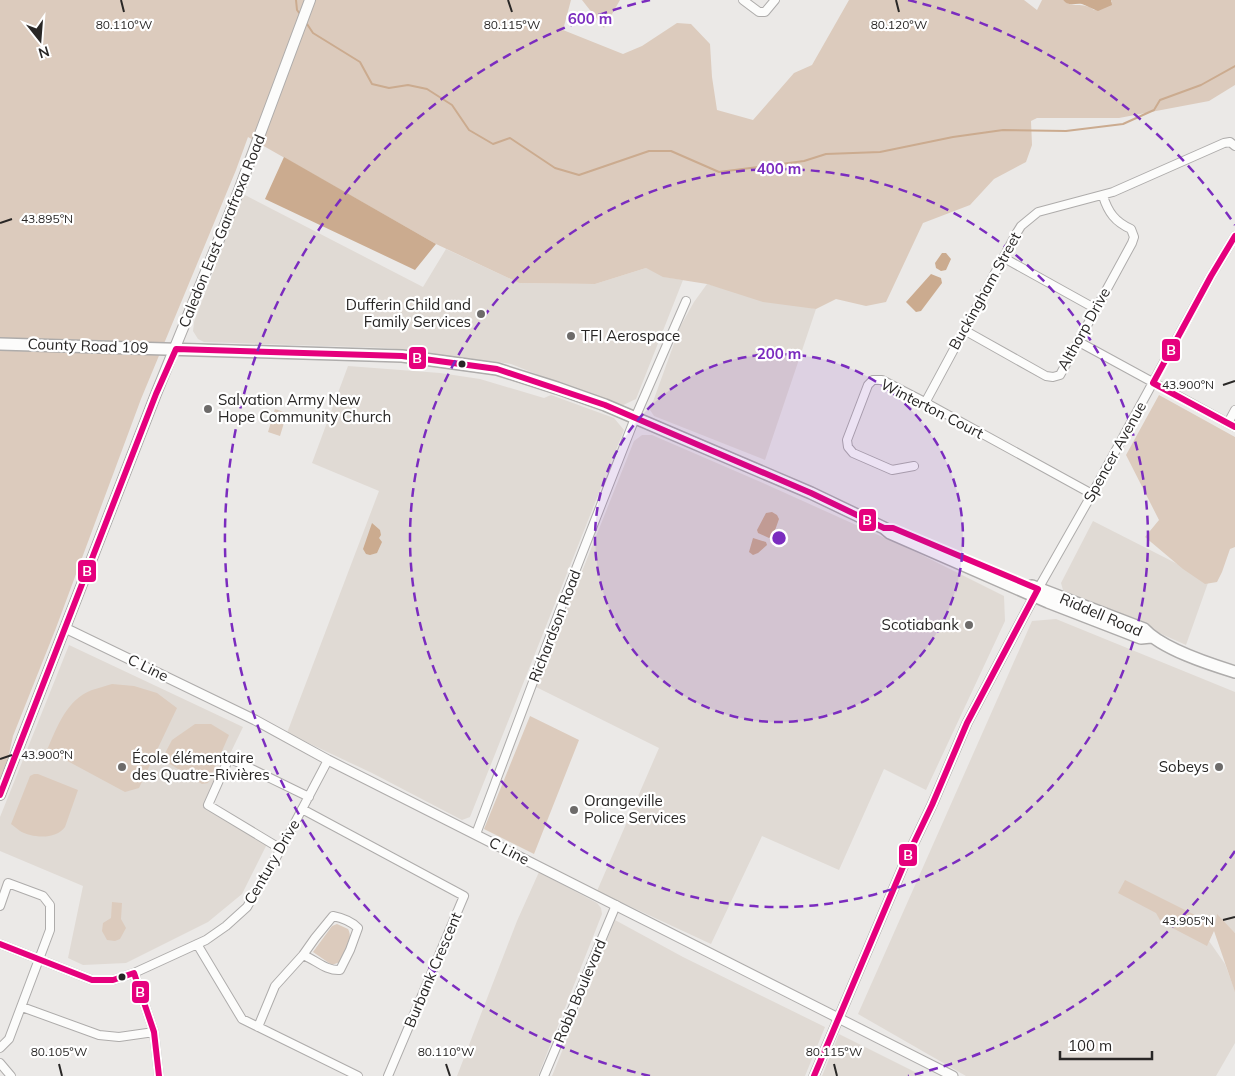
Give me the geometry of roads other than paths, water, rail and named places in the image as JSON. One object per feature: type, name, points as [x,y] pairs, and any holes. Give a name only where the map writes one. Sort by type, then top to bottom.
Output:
[{"type":"main road","name":"Caledon East Garafraxa Road","points":[[0,795],[152,403],[176,349],[238,193],[310,0]]},
{"type":"main road","name":"County Road 109","points":[[0,344],[176,349]]},
{"type":"main road","name":"Riddell Road","points":[[176,349],[402,356],[497,369],[557,388],[635,418],[810,493],[884,528],[890,533],[1036,592],[1141,638],[1151,636],[1204,662],[1235,672]]},
{"type":"street","points":[[742,0],[758,12],[765,12],[775,0]]},
{"type":"street","name":"Buckingham Street","points":[[925,403],[1021,226],[1038,212],[1102,196],[1224,143],[1230,142],[1235,146]]},
{"type":"street","name":"Althorp Drive","points":[[964,330],[1046,376],[1053,378],[1060,375],[1132,244],[1134,237],[1131,229],[1120,225],[1114,219],[1102,196]]},
{"type":"street","name":"Spencer Avenue","points":[[1036,592],[1235,236]]},
{"type":"street","points":[[1004,258],[1096,309]]},
{"type":"street","name":"Richardson Road","points":[[476,834],[558,615],[635,418],[686,301]]},
{"type":"street","points":[[1079,342],[1232,425],[1235,410]]},
{"type":"street","name":"Winterton Court","points":[[914,466],[892,470],[853,453],[848,448],[847,440],[868,385],[873,380],[882,380],[1092,494]]},
{"type":"street","points":[[814,1076],[908,855],[932,805],[967,723],[1036,592]]},
{"type":"street","name":"C Line","points":[[65,628],[255,720],[328,760],[953,1076]]},
{"type":"street","points":[[281,849],[208,805],[229,758],[309,797]]},
{"type":"street","name":"Century Drive","points":[[0,944],[92,980],[113,980],[134,973],[197,944],[226,926],[247,907],[281,849],[328,760]]},
{"type":"street","name":"Burbank Crescent","points":[[302,809],[464,896],[388,1076]]},
{"type":"street","points":[[0,906],[8,883],[43,896],[50,905],[50,930],[9,1039],[0,1048]]},
{"type":"street","name":"Robb Boulevard","points":[[544,1076],[616,905]]},
{"type":"street","points":[[258,1027],[275,986],[303,955],[333,916],[354,923],[358,928],[340,970],[324,966],[303,955]]},
{"type":"street","points":[[197,944],[242,1019],[358,1076]]},
{"type":"street","points":[[134,973],[154,1032],[160,1076]]},
{"type":"street","points":[[22,1007],[99,1035],[119,1037],[154,1032]]},
{"type":"street","points":[[0,1063],[11,1076]]},
{"type":"waterway","points":[[296,0],[297,10],[300,14]]},
{"type":"waterway","points":[[307,24],[313,33],[360,62],[372,84],[389,88],[408,85],[427,89],[452,105],[469,130],[493,144],[510,138],[555,168],[579,175],[649,151],[671,151],[719,172],[804,161],[826,154],[880,152],[953,137],[1003,130],[1066,131],[1123,124],[1154,110],[1160,100],[1201,85],[1235,66]]},
{"type":"place","name":"Dufferin Child and Family Services","points":[[481,314]]},
{"type":"place","name":"TFI Aerospace","points":[[571,336]]},
{"type":"place","name":"Salvation Army New Hope Community Church","points":[[208,409]]},
{"type":"place","name":"Scotiabank","points":[[969,625]]},
{"type":"place","name":"École élémentaire des Quatre-Rivières","points":[[122,767]]},
{"type":"place","name":"Sobeys","points":[[1219,767]]},
{"type":"place","name":"Orangeville Police Services","points":[[574,810]]}]
